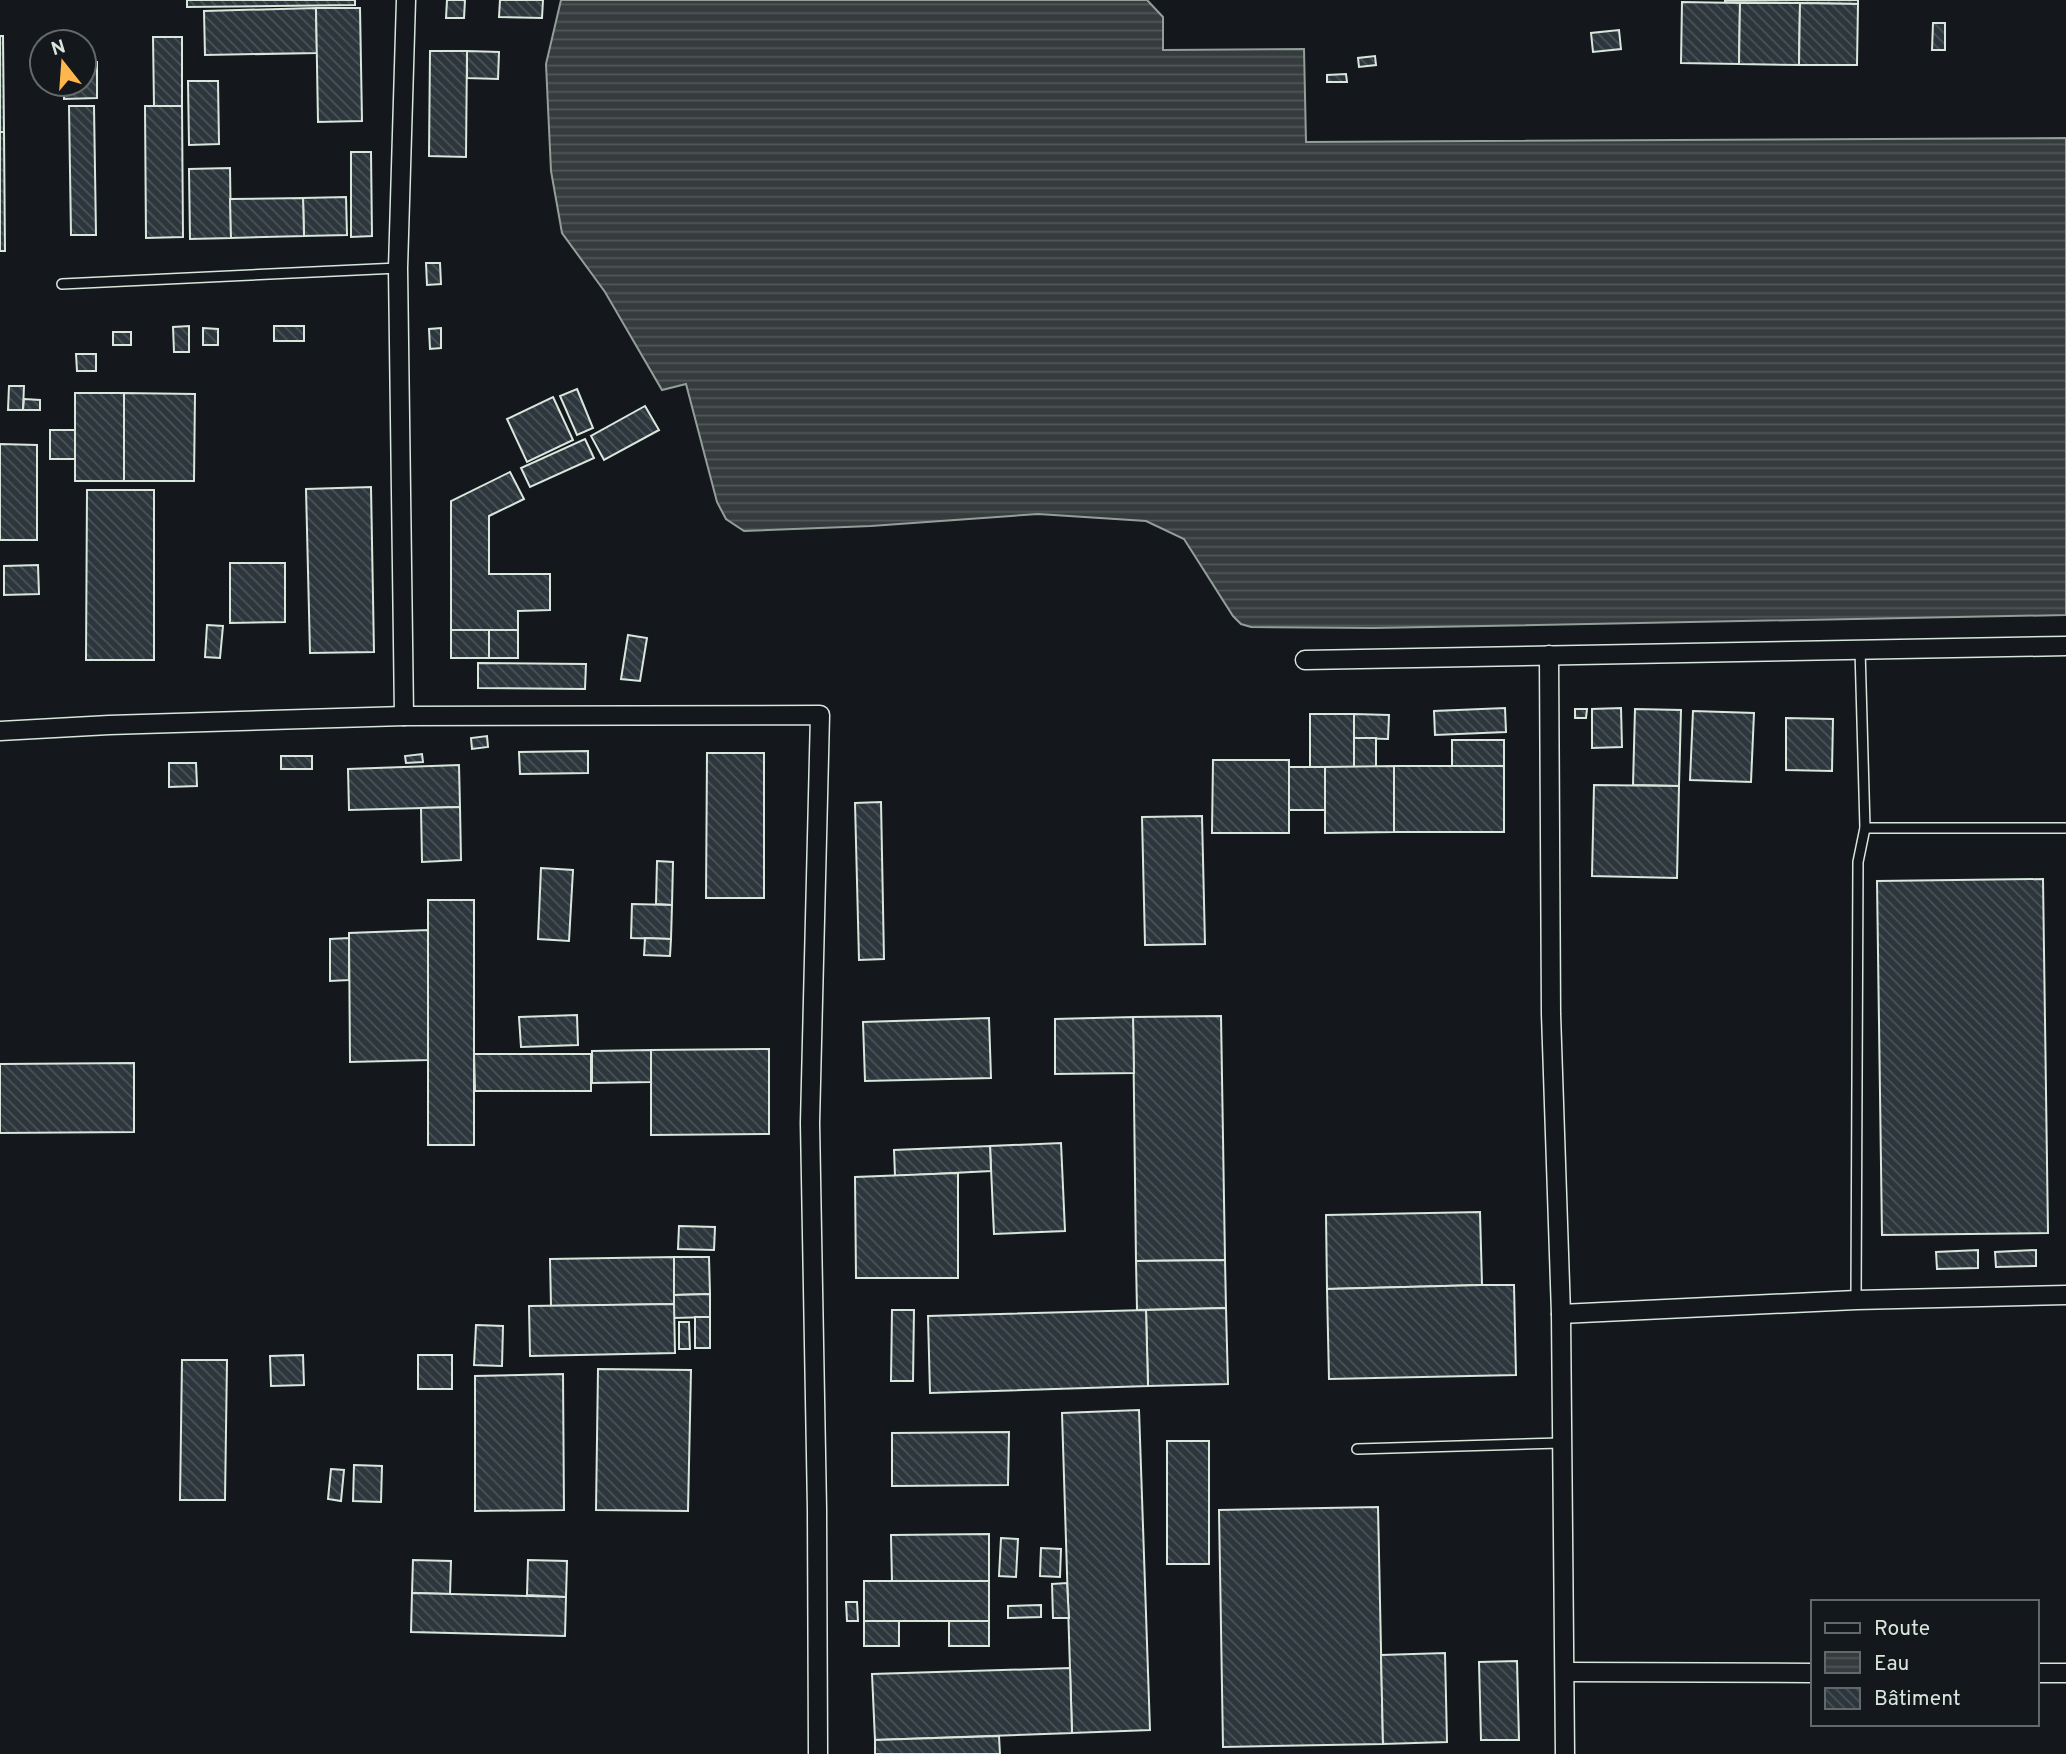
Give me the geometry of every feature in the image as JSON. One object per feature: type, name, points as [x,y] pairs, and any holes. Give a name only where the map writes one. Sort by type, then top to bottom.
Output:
[{"type":"street","points":[[404,716],[398,268],[406,0]]},
{"type":"street","points":[[1305,660],[2066,646]]},
{"type":"street","points":[[1549,655],[1551,1014],[1560,1314],[1565,1754]]},
{"type":"street","points":[[0,731],[404,716],[820,716],[810,1123],[817,1509],[818,1754]]},
{"type":"street","points":[[1560,1314],[1856,1300],[2066,1295]]},
{"type":"street","points":[[1565,1672],[1811,1672]]},
{"type":"street","points":[[2038,1673],[2066,1673]]},
{"type":"lane","points":[[62,284],[398,268]]},
{"type":"lane","points":[[1856,1300],[1858,862],[1866,828],[1860,649]]},
{"type":"lane","points":[[1866,828],[2066,828]]},
{"type":"lane","points":[[1357,1449],[1560,1443]]},
{"type":"water","points":[[561,0],[1147,0],[1163,17],[1163,50],[1304,49],[1306,142],[2066,138],[2066,615],[1373,628],[1251,627],[1241,624],[1233,616],[1184,539],[1146,521],[1038,514],[871,526],[744,531],[726,519],[717,502],[686,384],[662,390],[605,292],[562,233],[551,171],[546,64]]},
{"type":"building","points":[[187,0],[355,0],[355,5],[187,7]]},
{"type":"building","points":[[447,0],[465,0],[464,18],[446,18]]},
{"type":"building","points":[[500,0],[543,0],[542,18],[499,17]]},
{"type":"building","points":[[1858,0],[1858,4],[1725,2]]},
{"type":"building","points":[[1682,2],[1740,3],[1739,64],[1681,63]]},
{"type":"building","points":[[1740,3],[1800,3],[1799,65],[1739,64]]},
{"type":"building","points":[[1800,3],[1858,4],[1857,65],[1799,65]]},
{"type":"building","points":[[316,8],[317,53],[205,55],[204,11]]},
{"type":"building","points":[[316,8],[360,8],[362,121],[318,122]]},
{"type":"building","points":[[1933,23],[1945,23],[1945,50],[1932,50]]},
{"type":"building","points":[[1619,30],[1621,49],[1593,52],[1591,33]]},
{"type":"building","points":[[0,36],[3,36],[4,132],[0,132]]},
{"type":"building","points":[[153,37],[182,37],[182,106],[154,106]]},
{"type":"building","points":[[430,51],[467,51],[466,157],[429,156]]},
{"type":"building","points":[[467,51],[499,52],[498,79],[467,78]]},
{"type":"building","points":[[1375,56],[1376,65],[1359,67],[1358,58]]},
{"type":"building","points":[[1346,74],[1347,82],[1327,82],[1327,75]]},
{"type":"building","points":[[188,81],[218,81],[219,144],[189,145]]},
{"type":"building","points":[[69,106],[94,106],[96,235],[71,235]]},
{"type":"building","points":[[145,106],[182,106],[183,237],[146,238]]},
{"type":"building","points":[[0,132],[4,132],[5,251],[0,251]]},
{"type":"building","points":[[351,152],[371,152],[372,236],[351,237]]},
{"type":"building","points":[[230,168],[231,238],[190,239],[189,169]]},
{"type":"building","points":[[346,197],[347,235],[304,236],[303,198]]},
{"type":"building","points":[[303,198],[304,236],[231,238],[230,199]]},
{"type":"building","points":[[426,263],[440,263],[441,284],[427,285]]},
{"type":"building","points":[[189,326],[189,352],[174,352],[173,327]]},
{"type":"building","points":[[274,326],[304,326],[304,341],[274,341]]},
{"type":"building","points":[[203,328],[218,329],[218,345],[203,345]]},
{"type":"building","points":[[441,328],[441,348],[430,349],[429,329]]},
{"type":"building","points":[[113,332],[131,332],[131,345],[113,345]]},
{"type":"building","points":[[76,354],[96,354],[96,371],[77,371]]},
{"type":"building","points":[[9,386],[24,386],[23,410],[8,410]]},
{"type":"building","points":[[577,389],[593,428],[577,435],[560,396]]},
{"type":"building","points":[[75,393],[124,393],[124,481],[75,481]]},
{"type":"building","points":[[124,393],[195,394],[194,481],[124,481]]},
{"type":"building","points":[[553,397],[573,440],[527,462],[507,419]]},
{"type":"building","points":[[24,399],[40,400],[40,410],[23,410]]},
{"type":"building","points":[[645,406],[659,430],[604,460],[591,436]]},
{"type":"building","points":[[50,430],[75,430],[75,459],[50,459]]},
{"type":"building","points":[[585,439],[594,458],[530,487],[521,468]]},
{"type":"building","points":[[0,444],[37,445],[37,540],[0,540]]},
{"type":"building","points":[[510,472],[524,499],[489,516],[489,574],[550,574],[550,610],[518,611],[518,630],[451,630],[451,501]]},
{"type":"building","points":[[371,487],[374,652],[310,653],[306,489]]},
{"type":"building","points":[[87,490],[154,490],[154,660],[86,660]]},
{"type":"building","points":[[230,563],[285,563],[285,622],[230,623]]},
{"type":"building","points":[[38,565],[39,594],[4,595],[4,566]]},
{"type":"building","points":[[207,625],[223,626],[220,658],[205,657]]},
{"type":"building","points":[[451,630],[489,630],[489,658],[451,658]]},
{"type":"building","points":[[489,630],[518,630],[518,658],[489,658]]},
{"type":"building","points":[[628,635],[647,638],[640,681],[621,679]]},
{"type":"building","points":[[478,663],[586,664],[585,689],[478,688]]},
{"type":"building","points":[[1505,708],[1506,732],[1435,735],[1434,711]]},
{"type":"building","points":[[1621,708],[1622,747],[1592,748],[1592,709]]},
{"type":"building","points":[[1575,709],[1587,709],[1586,718],[1575,718]]},
{"type":"building","points":[[1635,709],[1681,710],[1679,786],[1633,785]]},
{"type":"building","points":[[1693,711],[1754,713],[1751,782],[1690,780]]},
{"type":"building","points":[[1310,714],[1354,714],[1354,767],[1310,767]]},
{"type":"building","points":[[1354,714],[1389,715],[1388,739],[1354,738]]},
{"type":"building","points":[[1786,718],[1833,719],[1832,771],[1786,770]]},
{"type":"building","points":[[487,736],[488,747],[472,749],[471,738]]},
{"type":"building","points":[[1354,738],[1376,738],[1376,767],[1354,767]]},
{"type":"building","points":[[1452,740],[1504,740],[1504,766],[1452,766]]},
{"type":"building","points":[[588,751],[588,773],[520,774],[519,752]]},
{"type":"building","points":[[707,753],[764,753],[764,898],[706,898]]},
{"type":"building","points":[[422,754],[423,762],[406,763],[405,756]]},
{"type":"building","points":[[281,756],[312,756],[312,769],[281,769]]},
{"type":"building","points":[[1213,760],[1289,760],[1289,833],[1212,833]]},
{"type":"building","points":[[169,763],[196,763],[197,786],[169,787]]},
{"type":"building","points":[[459,765],[460,807],[349,810],[348,769]]},
{"type":"building","points":[[1394,766],[1504,766],[1504,832],[1394,832]]},
{"type":"building","points":[[1394,766],[1394,832],[1325,833],[1325,767]]},
{"type":"building","points":[[1289,767],[1325,767],[1325,810],[1289,810]]},
{"type":"building","points":[[1594,785],[1679,786],[1677,878],[1592,876]]},
{"type":"building","points":[[881,802],[884,959],[859,960],[855,803]]},
{"type":"building","points":[[460,807],[461,860],[422,862],[421,808]]},
{"type":"building","points":[[1202,816],[1205,944],[1145,945],[1142,817]]},
{"type":"building","points":[[657,861],[673,862],[672,905],[656,904]]},
{"type":"building","points":[[541,868],[573,870],[569,941],[538,939]]},
{"type":"building","points":[[2043,879],[2048,1233],[1882,1235],[1877,881]]},
{"type":"building","points":[[428,900],[474,900],[474,1145],[428,1145]]},
{"type":"building","points":[[632,904],[672,905],[671,939],[631,938]]},
{"type":"building","points":[[428,930],[428,1060],[350,1062],[349,933]]},
{"type":"building","points":[[349,938],[349,980],[330,981],[330,939]]},
{"type":"building","points":[[645,938],[671,939],[670,956],[644,955]]},
{"type":"building","points":[[577,1015],[578,1045],[521,1047],[519,1017]]},
{"type":"building","points":[[1221,1016],[1225,1260],[1136,1261],[1133,1017]]},
{"type":"building","points":[[1133,1017],[1134,1073],[1055,1074],[1055,1019]]},
{"type":"building","points":[[989,1018],[991,1078],[865,1081],[863,1022]]},
{"type":"building","points":[[769,1049],[769,1134],[651,1135],[651,1050]]},
{"type":"building","points":[[651,1050],[651,1082],[592,1083],[592,1051]]},
{"type":"building","points":[[474,1054],[591,1054],[591,1091],[475,1091]]},
{"type":"building","points":[[134,1063],[134,1132],[0,1133],[0,1064]]},
{"type":"building","points":[[1061,1143],[1065,1231],[994,1234],[990,1146]]},
{"type":"building","points":[[990,1146],[991,1171],[895,1176],[894,1150]]},
{"type":"building","points":[[958,1173],[958,1278],[856,1278],[855,1177]]},
{"type":"building","points":[[1480,1212],[1482,1285],[1327,1289],[1326,1215]]},
{"type":"building","points":[[679,1226],[715,1227],[714,1250],[678,1249]]},
{"type":"building","points":[[1978,1250],[1978,1268],[1937,1269],[1936,1252]]},
{"type":"building","points":[[2036,1250],[2036,1266],[1996,1267],[1995,1252]]},
{"type":"building","points":[[674,1257],[709,1257],[710,1294],[674,1295]]},
{"type":"building","points":[[674,1257],[674,1304],[551,1306],[550,1259]]},
{"type":"building","points":[[1225,1260],[1226,1308],[1137,1310],[1136,1261]]},
{"type":"building","points":[[1514,1285],[1516,1375],[1329,1379],[1327,1289]]},
{"type":"building","points":[[710,1294],[710,1317],[674,1318],[674,1295]]},
{"type":"building","points":[[674,1304],[675,1353],[530,1356],[529,1306]]},
{"type":"building","points":[[1226,1308],[1228,1384],[1148,1386],[1146,1310]]},
{"type":"building","points":[[892,1310],[914,1310],[913,1381],[891,1381]]},
{"type":"building","points":[[1146,1310],[1148,1386],[930,1393],[928,1316]]},
{"type":"building","points":[[695,1317],[710,1317],[710,1348],[695,1348]]},
{"type":"building","points":[[679,1322],[689,1322],[690,1349],[679,1349]]},
{"type":"building","points":[[476,1325],[503,1326],[502,1366],[474,1365]]},
{"type":"building","points":[[303,1355],[304,1385],[271,1386],[270,1356]]},
{"type":"building","points":[[418,1355],[452,1355],[452,1389],[418,1389]]},
{"type":"building","points":[[182,1360],[227,1360],[225,1500],[180,1500]]},
{"type":"building","points":[[598,1369],[691,1370],[688,1511],[596,1510]]},
{"type":"building","points":[[563,1374],[564,1510],[475,1511],[475,1376]]},
{"type":"building","points":[[1139,1410],[1150,1730],[1072,1733],[1062,1413]]},
{"type":"building","points":[[1009,1432],[1008,1485],[892,1486],[892,1433]]},
{"type":"building","points":[[1167,1441],[1209,1441],[1209,1564],[1167,1564]]},
{"type":"building","points":[[354,1465],[382,1466],[381,1502],[353,1501]]},
{"type":"building","points":[[331,1469],[344,1470],[341,1501],[328,1499]]},
{"type":"building","points":[[1378,1507],[1383,1744],[1223,1747],[1219,1510]]},
{"type":"building","points":[[989,1534],[989,1581],[892,1581],[891,1535]]},
{"type":"building","points":[[1001,1538],[1018,1539],[1016,1577],[999,1576]]},
{"type":"building","points":[[1041,1548],[1061,1549],[1060,1577],[1040,1576]]},
{"type":"building","points":[[413,1560],[451,1561],[450,1594],[412,1593]]},
{"type":"building","points":[[528,1560],[567,1561],[566,1597],[527,1595]]},
{"type":"building","points":[[864,1581],[989,1581],[989,1621],[864,1621]]},
{"type":"building","points":[[1067,1583],[1069,1618],[1053,1618],[1052,1584]]},
{"type":"building","points":[[412,1593],[566,1597],[565,1636],[411,1632]]},
{"type":"building","points":[[846,1602],[857,1602],[858,1621],[847,1621]]},
{"type":"building","points":[[1041,1605],[1041,1617],[1008,1618],[1008,1606]]},
{"type":"building","points":[[864,1621],[899,1621],[899,1646],[864,1646]]},
{"type":"building","points":[[949,1621],[989,1621],[989,1646],[949,1646]]},
{"type":"building","points":[[1445,1653],[1447,1742],[1383,1744],[1381,1655]]},
{"type":"building","points":[[1517,1661],[1519,1740],[1481,1740],[1479,1662]]},
{"type":"building","points":[[1070,1668],[1072,1733],[875,1740],[872,1674]]},
{"type":"building","points":[[999,1736],[1000,1754],[875,1754],[875,1740]]}]
